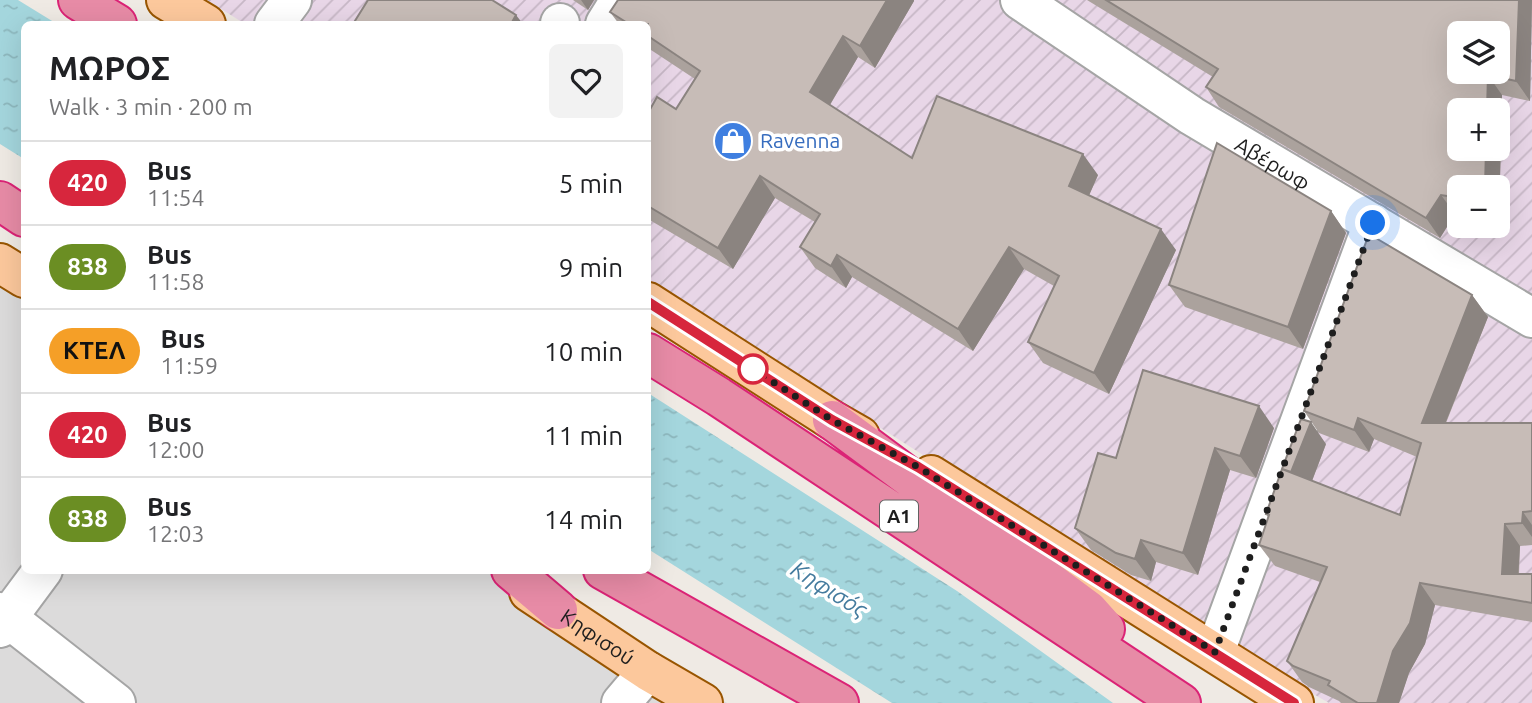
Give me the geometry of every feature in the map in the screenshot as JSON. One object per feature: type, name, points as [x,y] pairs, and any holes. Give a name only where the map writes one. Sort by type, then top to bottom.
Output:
[{"type":"highway","points":[[78,0],[112,21]]},
{"type":"highway","points":[[0,201],[21,215]]},
{"type":"highway","name":"Α1","points":[[651,356],[719,397],[1181,703]]},
{"type":"highway","points":[[832,420],[1088,610],[1150,681]]},
{"type":"highway","points":[[516,574],[558,610]]},
{"type":"highway","points":[[610,574],[839,703]]},
{"type":"main road","points":[[166,0],[201,21]]},
{"type":"main road","points":[[0,263],[21,276]]},
{"type":"main road","points":[[651,304],[832,420],[918,467],[1294,703]]},
{"type":"main road","name":"Κηφισού","points":[[500,574],[648,671],[703,703]]},
{"type":"street","points":[[276,21],[292,0]]},
{"type":"street","points":[[607,21],[620,0]]},
{"type":"street","name":"Αβέρωφ","points":[[1020,0],[1192,116],[1532,318]]},
{"type":"street","points":[[1215,652],[1373,223]]},
{"type":"street","points":[[40,574],[3,620],[116,703]]},
{"type":"street","points":[[621,703],[648,671]]},
{"type":"shaded area","points":[[207,0],[1532,0],[1532,703],[1329,703],[1154,602],[651,282],[651,21],[240,21]]},
{"type":"shaded area","points":[[0,267],[21,280],[21,574],[511,574],[727,703],[0,703]]},
{"type":"water","points":[[0,0],[18,0],[52,21],[21,21],[21,157],[0,144]]},
{"type":"water","name":"Κηφισός","points":[[651,395],[957,591],[1113,703],[892,703],[651,551]]},
{"type":"building","points":[[368,0],[492,0],[516,15],[513,21],[355,21]]},
{"type":"building","points":[[618,0],[887,0],[860,46],[843,36],[810,92],[912,158],[937,96],[1083,154],[1069,186],[1161,229],[1094,373],[1028,342],[1059,276],[1009,247],[958,329],[837,255],[831,266],[800,247],[820,214],[760,176],[718,248],[651,208],[651,108],[657,97],[676,109],[700,71],[651,38],[651,21],[624,21],[610,12]]},
{"type":"building","points":[[1106,0],[1519,0],[1516,81],[1510,80],[1510,21],[1447,21],[1447,84],[1488,84],[1487,98],[1447,98],[1447,161],[1486,161],[1485,175],[1447,175],[1447,196],[1441,195],[1426,218],[1206,87],[1218,69]]},
{"type":"building","points":[[1217,143],[1331,211],[1288,327],[1169,285]]},
{"type":"building","points":[[1369,234],[1472,295],[1422,423],[1532,423],[1532,511],[1523,512],[1522,523],[1505,524],[1502,574],[1532,574],[1532,603],[1420,583],[1410,623],[1393,651],[1377,703],[1358,703],[1328,685],[1330,681],[1287,661],[1327,567],[1259,545],[1269,515],[1266,514],[1282,469],[1400,515],[1421,443],[1358,418],[1354,430],[1304,411]]},
{"type":"building","points":[[1143,370],[1259,406],[1240,456],[1215,448],[1183,553],[1141,540],[1135,559],[1116,553],[1075,528],[1098,453],[1116,458]]},
{"type":"building","points":[[1301,419],[1311,422],[1291,472],[1282,469]]},
{"type":"bus line","name":"420","points":[[651,304],[832,420],[918,467],[1294,703]]},
{"type":"place","name":"Ravenna","points":[[733,141]]},
{"type":"route","points":[[753,369],[832,420],[918,467],[1215,652],[1373,223]]}]
